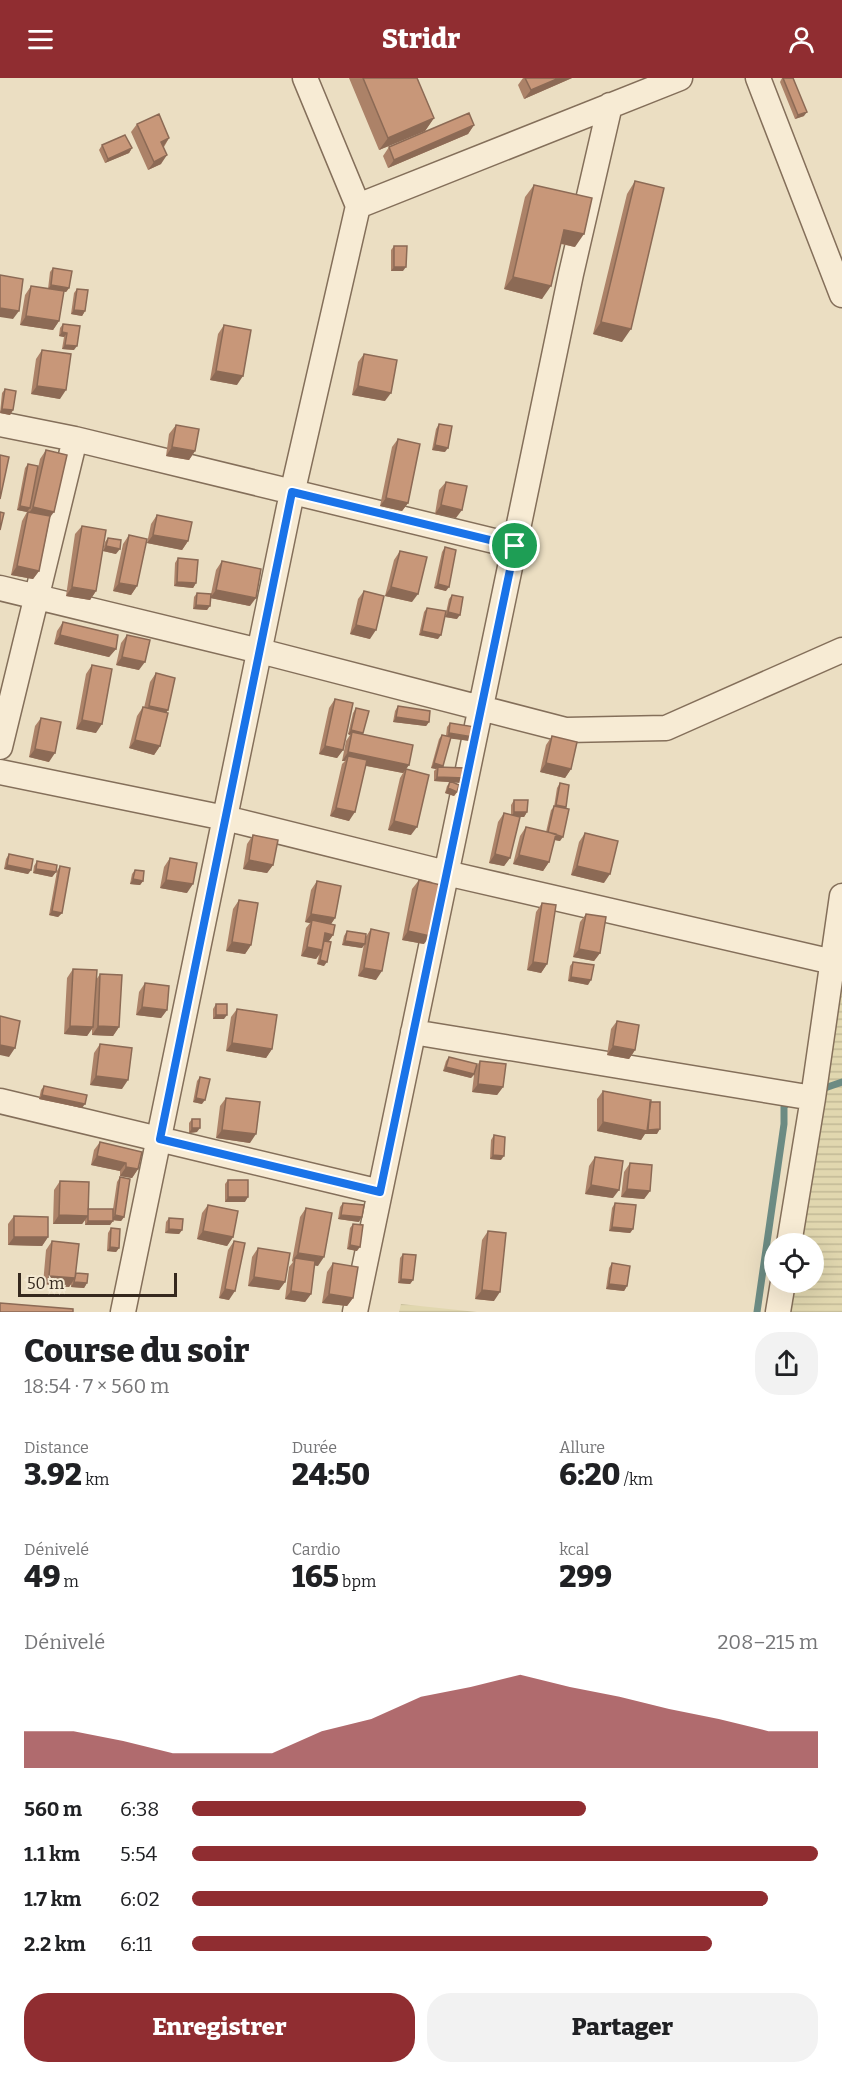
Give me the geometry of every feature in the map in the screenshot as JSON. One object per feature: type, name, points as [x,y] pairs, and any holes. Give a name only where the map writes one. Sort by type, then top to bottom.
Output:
[{"type":"street","points":[[123,1312],[292,492],[358,206],[305,78]]},
{"type":"street","points":[[358,206],[680,78]]},
{"type":"street","points":[[758,78],[842,295]]},
{"type":"street","points":[[355,1312],[571,274],[610,105]]},
{"type":"street","points":[[0,424],[75,439],[515,546]]},
{"type":"street","points":[[0,747],[75,439]]},
{"type":"street","points":[[0,588],[260,651],[566,730],[666,728],[842,650]]},
{"type":"street","points":[[0,772],[225,818],[446,873],[832,962]]},
{"type":"street","points":[[791,1233],[842,897]]},
{"type":"street","points":[[413,1032],[813,1098]]},
{"type":"street","points":[[0,1101],[380,1192]]},
{"type":"street","points":[[778,1312],[781,1293]]},
{"type":"shaded area","points":[[842,949],[842,1312],[786,1312],[789,1293],[824,1293],[824,1233],[798,1233]]},
{"type":"shaded area","points":[[401,1304],[477,1312],[399,1312]]},
{"type":"building","points":[[363,78],[417,78],[434,118],[388,138]]},
{"type":"building","points":[[525,78],[559,78],[531,90]]},
{"type":"building","points":[[783,78],[793,78],[807,112],[798,115]]},
{"type":"building","points":[[469,113],[474,125],[394,160],[389,147]]},
{"type":"building","points":[[159,114],[169,138],[161,142],[167,155],[154,162],[137,124]]},
{"type":"building","points":[[125,135],[132,148],[108,159],[102,145]]},
{"type":"building","points":[[635,181],[664,188],[631,329],[601,322]]},
{"type":"building","points":[[534,185],[592,198],[584,234],[564,230],[551,286],[513,277]]},
{"type":"building","points":[[394,246],[407,246],[406,267],[394,267]]},
{"type":"building","points":[[53,268],[72,271],[69,288],[51,285]]},
{"type":"building","points":[[0,275],[23,279],[19,311],[0,308]]},
{"type":"building","points":[[31,286],[64,291],[59,321],[26,316]]},
{"type":"building","points":[[77,289],[88,290],[85,311],[74,310]]},
{"type":"building","points":[[63,324],[80,326],[77,346],[65,345],[67,333],[62,332]]},
{"type":"building","points":[[224,325],[251,330],[243,376],[216,371]]},
{"type":"building","points":[[42,350],[71,354],[66,390],[37,386]]},
{"type":"building","points":[[364,354],[397,360],[391,393],[358,386]]},
{"type":"building","points":[[5,389],[16,391],[13,410],[2,409]]},
{"type":"building","points":[[439,424],[452,426],[448,448],[435,445]]},
{"type":"building","points":[[176,425],[199,429],[195,451],[172,447]]},
{"type":"building","points":[[398,439],[420,444],[408,503],[386,498]]},
{"type":"building","points":[[46,450],[67,455],[54,512],[33,507]]},
{"type":"building","points":[[0,455],[9,457],[0,499]]},
{"type":"building","points":[[28,464],[38,466],[30,508],[20,506]]},
{"type":"building","points":[[446,482],[467,486],[462,510],[441,505]]},
{"type":"building","points":[[0,512],[4,513],[0,530]]},
{"type":"building","points":[[28,512],[50,516],[39,571],[17,566]]},
{"type":"building","points":[[157,515],[192,522],[188,541],[153,535]]},
{"type":"building","points":[[82,526],[106,530],[96,591],[72,587]]},
{"type":"building","points":[[129,535],[147,539],[137,586],[119,583]]},
{"type":"building","points":[[108,538],[121,540],[120,549],[106,546]]},
{"type":"building","points":[[445,547],[456,550],[449,587],[438,584]]},
{"type":"building","points":[[400,551],[427,557],[418,594],[391,587]]},
{"type":"building","points":[[178,558],[198,560],[196,583],[177,582]]},
{"type":"building","points":[[222,561],[261,569],[256,598],[216,590]]},
{"type":"building","points":[[364,591],[384,596],[376,630],[356,625]]},
{"type":"building","points":[[197,593],[211,594],[210,606],[196,605]]},
{"type":"building","points":[[452,595],[463,597],[460,615],[448,612]]},
{"type":"building","points":[[427,608],[446,611],[441,635],[422,631]]},
{"type":"building","points":[[63,622],[118,635],[116,649],[60,635]]},
{"type":"building","points":[[127,635],[150,640],[145,662],[122,657]]},
{"type":"building","points":[[92,665],[112,669],[102,724],[82,720]]},
{"type":"building","points":[[156,673],[175,678],[168,710],[149,706]]},
{"type":"building","points":[[335,699],[353,703],[343,750],[325,746]]},
{"type":"building","points":[[398,706],[430,711],[429,722],[396,717]]},
{"type":"building","points":[[143,707],[168,713],[160,746],[135,740]]},
{"type":"building","points":[[356,708],[369,711],[363,733],[351,730]]},
{"type":"building","points":[[41,718],[61,722],[55,753],[35,749]]},
{"type":"building","points":[[450,723],[475,727],[473,737],[449,733]]},
{"type":"building","points":[[352,732],[413,745],[409,765],[348,752]]},
{"type":"building","points":[[442,735],[451,737],[443,766],[434,763]]},
{"type":"building","points":[[552,736],[577,742],[571,769],[546,763]]},
{"type":"building","points":[[348,756],[367,760],[355,812],[336,808]]},
{"type":"building","points":[[438,767],[465,768],[465,778],[437,777]]},
{"type":"building","points":[[406,769],[429,775],[417,827],[394,821]]},
{"type":"building","points":[[450,781],[459,785],[457,792],[448,788]]},
{"type":"building","points":[[560,783],[569,785],[566,807],[556,805]]},
{"type":"building","points":[[514,800],[528,800],[527,812],[514,812]]},
{"type":"building","points":[[554,806],[569,809],[563,837],[548,832]]},
{"type":"building","points":[[504,813],[520,817],[510,858],[495,854]]},
{"type":"building","points":[[526,827],[556,834],[549,862],[519,855]]},
{"type":"building","points":[[585,833],[618,841],[610,874],[577,866]]},
{"type":"building","points":[[253,835],[278,840],[273,865],[249,860]]},
{"type":"building","points":[[9,854],[33,859],[31,870],[7,865]]},
{"type":"building","points":[[170,858],[197,863],[193,884],[166,880]]},
{"type":"building","points":[[37,861],[57,865],[56,872],[36,869]]},
{"type":"building","points":[[60,866],[70,868],[62,913],[52,911]]},
{"type":"building","points":[[135,870],[144,871],[143,881],[133,879]]},
{"type":"building","points":[[419,880],[441,885],[430,936],[408,931]]},
{"type":"building","points":[[317,881],[341,886],[335,918],[311,914]]},
{"type":"building","points":[[239,900],[258,903],[251,945],[232,942]]},
{"type":"building","points":[[542,903],[556,905],[547,964],[533,962]]},
{"type":"building","points":[[586,914],[606,917],[600,953],[579,949]]},
{"type":"building","points":[[312,920],[335,925],[333,935],[325,933],[322,950],[307,947]]},
{"type":"building","points":[[371,929],[389,933],[382,971],[364,968]]},
{"type":"building","points":[[347,931],[366,934],[365,944],[345,941]]},
{"type":"building","points":[[324,941],[331,942],[327,962],[320,960]]},
{"type":"building","points":[[573,962],[594,965],[591,980],[571,977]]},
{"type":"building","points":[[73,969],[97,970],[93,1027],[70,1026]]},
{"type":"building","points":[[100,974],[122,975],[119,1027],[98,1026]]},
{"type":"building","points":[[145,983],[169,986],[167,1010],[142,1007]]},
{"type":"building","points":[[216,1004],[227,1004],[227,1015],[216,1015]]},
{"type":"building","points":[[237,1009],[277,1015],[272,1049],[232,1043]]},
{"type":"building","points":[[0,1016],[20,1021],[15,1048],[0,1045]]},
{"type":"building","points":[[617,1021],[639,1025],[635,1050],[613,1046]]},
{"type":"building","points":[[100,1044],[132,1048],[128,1080],[96,1076]]},
{"type":"building","points":[[449,1057],[477,1064],[474,1074],[446,1067]]},
{"type":"building","points":[[480,1061],[506,1064],[503,1087],[478,1084]]},
{"type":"building","points":[[200,1077],[210,1079],[205,1100],[196,1098]]},
{"type":"building","points":[[44,1086],[87,1095],[85,1104],[42,1095]]},
{"type":"building","points":[[603,1091],[651,1100],[647,1131],[603,1122]]},
{"type":"building","points":[[226,1098],[260,1102],[256,1134],[222,1130]]},
{"type":"building","points":[[650,1102],[660,1102],[660,1129],[648,1130]]},
{"type":"building","points":[[192,1119],[200,1119],[200,1128],[192,1128]]},
{"type":"building","points":[[494,1135],[505,1137],[504,1156],[493,1155]]},
{"type":"building","points":[[100,1142],[142,1152],[138,1169],[126,1167],[126,1163],[97,1156]]},
{"type":"building","points":[[595,1157],[623,1161],[619,1190],[591,1185]]},
{"type":"building","points":[[630,1163],[652,1165],[650,1191],[627,1189]]},
{"type":"building","points":[[120,1177],[130,1179],[124,1217],[115,1215]]},
{"type":"building","points":[[228,1180],[248,1180],[248,1197],[228,1197]]},
{"type":"building","points":[[60,1181],[89,1182],[88,1216],[59,1215]]},
{"type":"building","points":[[343,1203],[364,1205],[362,1217],[341,1215]]},
{"type":"building","points":[[615,1203],[636,1205],[633,1229],[612,1227]]},
{"type":"building","points":[[208,1205],[238,1211],[233,1237],[203,1231]]},
{"type":"building","points":[[306,1208],[332,1213],[324,1257],[298,1253]]},
{"type":"building","points":[[88,1209],[113,1209],[113,1221],[88,1221]]},
{"type":"building","points":[[14,1216],[48,1217],[48,1237],[14,1237]]},
{"type":"building","points":[[169,1218],[183,1219],[182,1230],[169,1229]]},
{"type":"building","points":[[353,1224],[363,1225],[360,1247],[350,1245]]},
{"type":"building","points":[[111,1228],[120,1229],[119,1248],[110,1247]]},
{"type":"building","points":[[488,1231],[506,1233],[500,1292],[482,1290]]},
{"type":"building","points":[[52,1241],[79,1244],[75,1278],[49,1276]]},
{"type":"building","points":[[234,1241],[245,1243],[235,1291],[225,1289]]},
{"type":"building","points":[[258,1248],[290,1253],[285,1282],[254,1277]]},
{"type":"building","points":[[403,1254],[416,1255],[413,1280],[401,1279]]},
{"type":"building","points":[[295,1258],[315,1261],[311,1294],[291,1291]]},
{"type":"building","points":[[333,1263],[358,1267],[353,1298],[329,1294]]},
{"type":"building","points":[[612,1263],[630,1266],[627,1286],[609,1284]]},
{"type":"building","points":[[76,1273],[88,1274],[87,1283],[74,1282]]},
{"type":"building","points":[[0,1303],[73,1309],[73,1312],[0,1312]]},
{"type":"waterway","points":[[819,1090],[842,1082]]},
{"type":"waterway","points":[[757,1312],[784,1124],[784,1107],[791,1099]]},
{"type":"route","points":[[292,492],[515,546],[380,1192],[160,1139],[292,492]]}]
